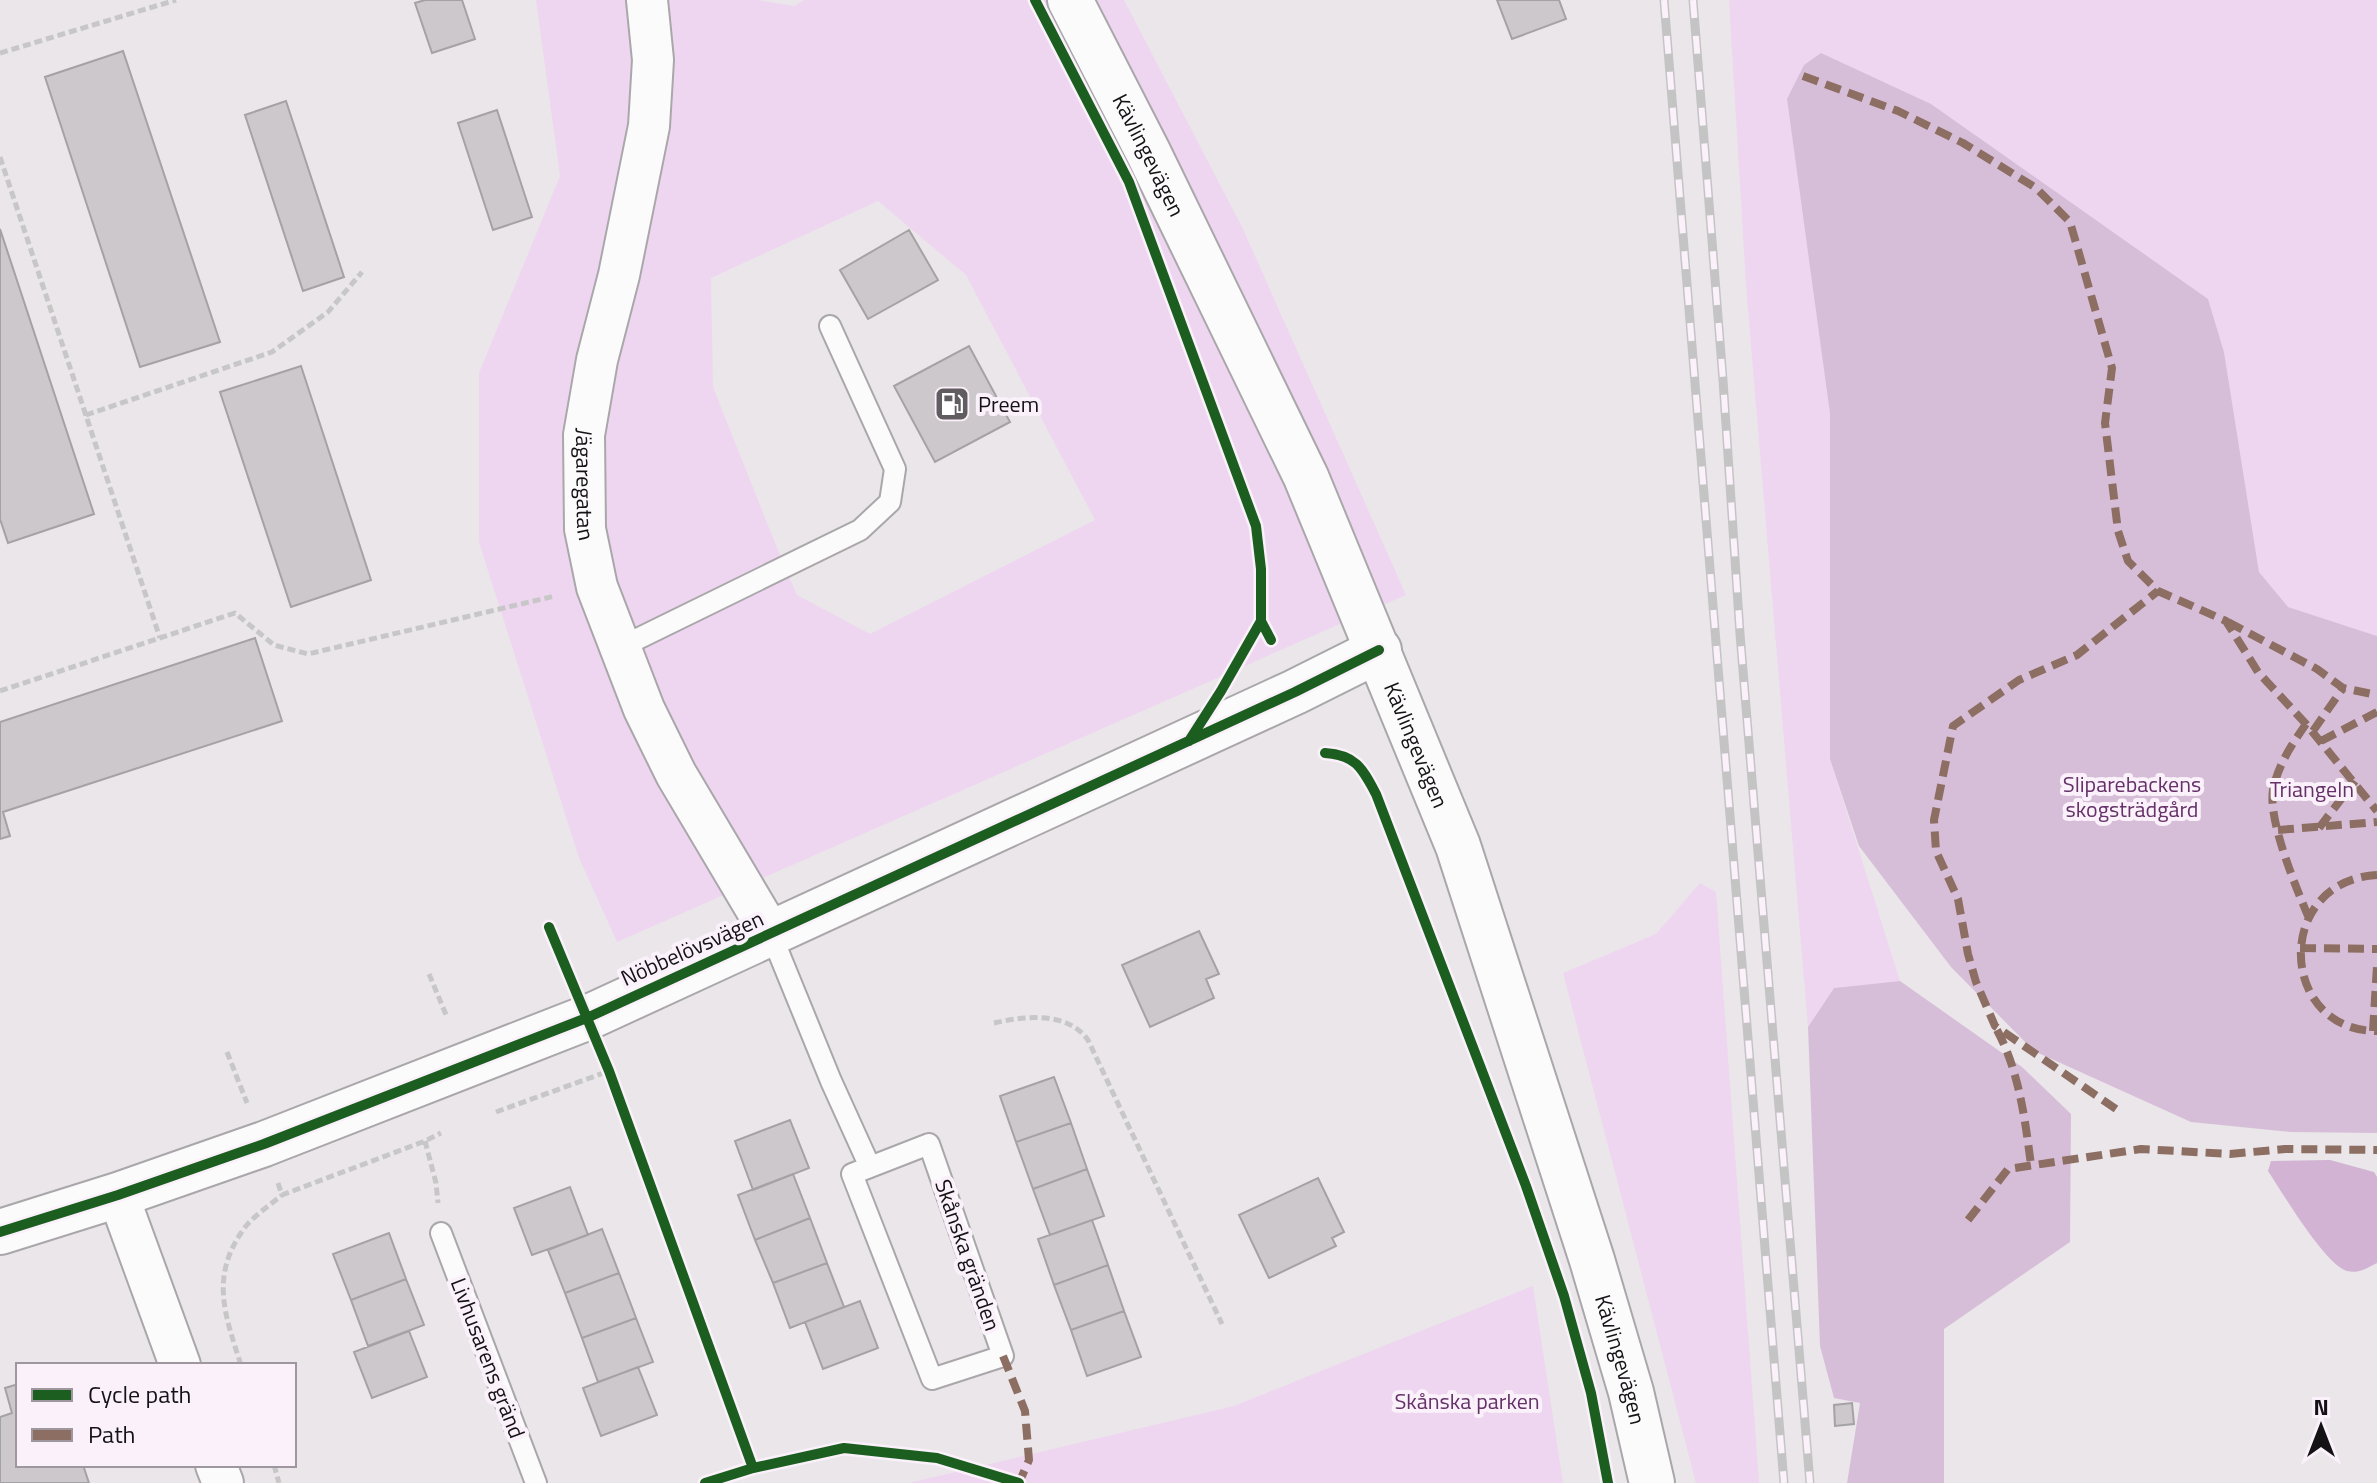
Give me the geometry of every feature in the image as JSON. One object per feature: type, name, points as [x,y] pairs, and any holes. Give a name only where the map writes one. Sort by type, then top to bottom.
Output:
[{"type":"main road","name":"Kävlingevägen","points":[[1070,0],[1148,152],[1306,477],[1458,846],[1592,1260],[1631,1392],[1652,1483]]},
{"type":"main road","name":"Nöbbelövsvägen","points":[[0,1232],[264,1144],[589,1017],[1295,692],[1379,650]]},
{"type":"street","name":"Jägaregatan","points":[[647,0],[653,60],[649,126],[619,275],[597,360],[584,435],[585,529],[597,587],[644,709],[676,774],[771,934]]},
{"type":"street","points":[[118,1195],[179,1363]]},
{"type":"lane","points":[[619,648],[860,530],[890,502],[895,469],[830,326]]},
{"type":"lane","points":[[771,934],[870,1167]]},
{"type":"lane","name":"Skånska gränden","points":[[929,1144],[1003,1356],[932,1379],[852,1174],[870,1167],[929,1144]]},
{"type":"lane","name":"Livhusarens gränd","points":[[441,1233],[536,1483]]},
{"type":"path","points":[[0,53],[176,0]]},
{"type":"path","points":[[0,157],[160,638]]},
{"type":"path","points":[[86,415],[272,352],[328,312],[362,272]]},
{"type":"path","points":[[0,691],[235,613],[274,645],[308,654],[597,587]]},
{"type":"path","points":[[429,974],[447,1017]]},
{"type":"path","points":[[496,1112],[609,1071],[589,1017]]},
{"type":"path","points":[[994,1023],[1018,1017],[1062,1021],[1080,1030],[1088,1040],[1222,1324]]},
{"type":"path","points":[[425,1141],[436,1183],[441,1233]]},
{"type":"path","points":[[240,1363],[224,1311],[222,1286],[228,1260],[242,1231],[282,1195]]},
{"type":"green space","points":[[536,0],[758,0],[794,6],[804,0],[1124,0],[1243,229],[1406,595],[617,942],[579,858],[479,542],[479,373],[560,176]],"holes":[[[878,201],[966,275],[1095,520],[870,634],[797,595],[713,387],[711,278]]]},
{"type":"green space","points":[[1729,0],[2377,0],[2377,636],[2287,607],[2259,572],[2224,352],[2208,299],[1787,99],[1830,414],[1830,759],[1900,981],[1834,988],[1808,1027],[1746,286]]},
{"type":"green space","name":"Sliparebackens skogsträdgård","points":[[1821,53],[1931,104],[2208,299],[2224,352],[2259,572],[2288,607],[2377,636],[2377,1133],[2291,1132],[2191,1122],[2034,1051],[1951,967],[1859,846],[1830,759],[1830,414],[1787,99],[1804,65]]},
{"type":"green space","points":[[1700,883],[1716,892],[1759,1483],[1696,1483],[1563,973],[1656,934]]},
{"type":"green space","points":[[1900,981],[2022,1067],[2071,1114],[2070,1242],[1944,1329],[1944,1483],[1847,1483],[1860,1403],[1834,1398],[1820,1346],[1808,1027],[1834,988]]},
{"type":"green space","name":"Skånska parken","points":[[1533,1286],[1563,1483],[909,1483],[1234,1406]]},
{"type":"shaded area","points":[[2330,1160],[2374,1172],[2377,1177],[2377,1263],[2359,1271],[2347,1271],[2327,1256],[2268,1171],[2271,1161]]},
{"type":"building","points":[[462,0],[475,39],[432,53],[415,3]]},
{"type":"building","points":[[1497,0],[1559,0],[1566,19],[1512,39]]},
{"type":"building","points":[[123,51],[220,342],[140,367],[45,77]]},
{"type":"building","points":[[286,101],[344,277],[303,291],[245,115]]},
{"type":"building","points":[[497,110],[532,217],[493,230],[458,123]]},
{"type":"building","points":[[0,229],[94,514],[8,543],[0,519]]},
{"type":"building","points":[[909,230],[938,280],[868,319],[840,270]]},
{"type":"building","name":"Preem","points":[[969,346],[1010,422],[935,462],[894,386]]},
{"type":"building","points":[[301,366],[371,580],[291,607],[220,392]]},
{"type":"building","points":[[255,638],[282,721],[3,812],[10,836],[0,839],[0,722]]},
{"type":"building","points":[[1199,931],[1219,974],[1206,979],[1214,998],[1150,1027],[1122,965]]},
{"type":"building","points":[[1054,1077],[1071,1123],[1016,1142],[1000,1096]]},
{"type":"building","points":[[790,1120],[809,1168],[753,1190],[735,1141]]},
{"type":"building","points":[[1071,1123],[1087,1169],[1033,1189],[1016,1142]]},
{"type":"building","points":[[1087,1169],[1104,1216],[1050,1235],[1033,1189]]},
{"type":"building","points":[[793,1174],[810,1218],[755,1240],[738,1195]]},
{"type":"building","points":[[1318,1178],[1344,1232],[1332,1238],[1336,1246],[1269,1278],[1239,1215]]},
{"type":"building","points":[[570,1187],[588,1235],[532,1255],[514,1208]]},
{"type":"building","points":[[810,1218],[827,1263],[773,1283],[755,1240]]},
{"type":"building","points":[[1092,1220],[1108,1265],[1054,1285],[1038,1239]]},
{"type":"building","points":[[602,1229],[619,1273],[565,1293],[548,1250]]},
{"type":"building","points":[[389,1233],[406,1279],[351,1300],[333,1254]]},
{"type":"building","points":[[827,1263],[844,1307],[790,1328],[773,1283]]},
{"type":"building","points":[[1108,1265],[1124,1311],[1071,1330],[1054,1285]]},
{"type":"building","points":[[619,1273],[636,1318],[582,1338],[565,1293]]},
{"type":"building","points":[[406,1279],[424,1325],[368,1346],[351,1300]]},
{"type":"building","points":[[860,1301],[878,1348],[823,1369],[805,1322]]},
{"type":"building","points":[[1124,1311],[1141,1357],[1087,1376],[1071,1330]]},
{"type":"building","points":[[636,1318],[653,1362],[598,1382],[582,1338]]},
{"type":"building","points":[[409,1331],[427,1377],[372,1398],[354,1352]]},
{"type":"building","points":[[638,1367],[657,1415],[601,1436],[583,1388]]},
{"type":"building","points":[[16,1385],[16,1467],[84,1467],[89,1483],[0,1483],[0,1417],[12,1413],[5,1388]]},
{"type":"building","points":[[1852,1403],[1854,1424],[1835,1426],[1834,1405]]},
{"type":"railway","points":[[1664,0],[1784,1483]]},
{"type":"railway","points":[[1693,0],[1740,634],[1810,1483]]},
{"type":"marked path","points":[[1803,76],[1898,111],[1963,143],[2036,188],[2070,222],[2112,368],[2105,423],[2118,531],[2128,561],[2158,591],[2226,621],[2258,672],[2306,724],[2377,811]]},
{"type":"marked path","points":[[2116,1109],[1995,1026],[1976,982],[1958,899],[1936,851],[1934,820],[1953,726],[2019,680],[2077,655],[2158,591]]},
{"type":"marked path","points":[[2228,622],[2317,669],[2343,688],[2377,695]]},
{"type":"marked path","points":[[2313,731],[2343,688]]},
{"type":"marked path","points":[[2321,741],[2377,712]]},
{"type":"marked path","points":[[2306,724],[2278,772],[2273,803],[2284,854],[2308,916]]},
{"type":"marked path","points":[[2319,828],[2355,781]]},
{"type":"marked path","points":[[2278,830],[2377,822]]},
{"type":"marked path","points":[[2377,875],[2343,883],[2319,902],[2305,927],[2301,955],[2306,983],[2321,1007],[2344,1025],[2377,1031]]},
{"type":"marked path","points":[[2300,948],[2377,949]]},
{"type":"marked path","points":[[2373,1031],[2377,966]]},
{"type":"marked path","points":[[1997,1030],[2016,1079],[2031,1165]]},
{"type":"marked path","points":[[1968,1220],[2008,1169],[2141,1149],[2230,1154],[2285,1149],[2377,1150]]},
{"type":"marked path","points":[[1003,1356],[1025,1411],[1029,1460],[1019,1483]]},
{"type":"cycle path","points":[[1035,0],[1129,182],[1256,526],[1261,569],[1261,621],[1271,640]]},
{"type":"cycle path","points":[[1189,741],[1261,621]]},
{"type":"cycle path","points":[[0,1232],[264,1144],[589,1017],[1295,692],[1379,650]]},
{"type":"cycle path","points":[[1325,753],[1336,754],[1357,764],[1376,794],[1526,1186],[1564,1296],[1591,1393],[1608,1483]]},
{"type":"cycle path","points":[[549,927],[609,1071],[753,1468],[705,1483]]},
{"type":"cycle path","points":[[753,1468],[844,1448],[937,1458],[1019,1483]]},
{"type":"place","name":"Preem","points":[[952,404]]},
{"type":"park label","name":"Triangeln","points":[[2312,789]]}]
